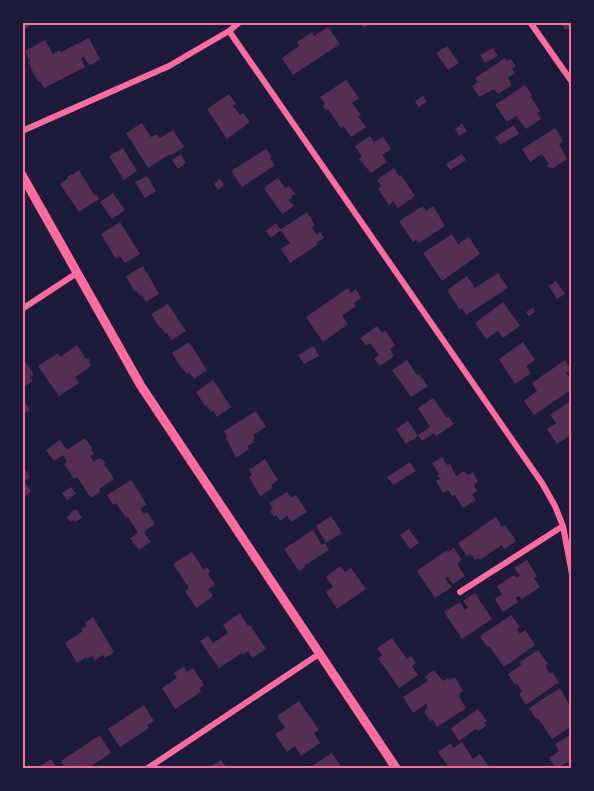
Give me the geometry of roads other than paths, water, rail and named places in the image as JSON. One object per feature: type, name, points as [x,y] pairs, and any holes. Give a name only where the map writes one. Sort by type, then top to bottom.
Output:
[{"type":"street","points":[[22,130],[169,66],[229,31],[240,22]]},
{"type":"street","points":[[530,22],[569,74],[572,82]]},
{"type":"street","points":[[229,31],[542,483],[563,526],[572,574]]},
{"type":"street","points":[[22,175],[141,386],[396,768]]},
{"type":"street","points":[[22,309],[77,273]]},
{"type":"street","points":[[460,592],[563,526]]},
{"type":"street","points":[[148,768],[319,654]]}]
